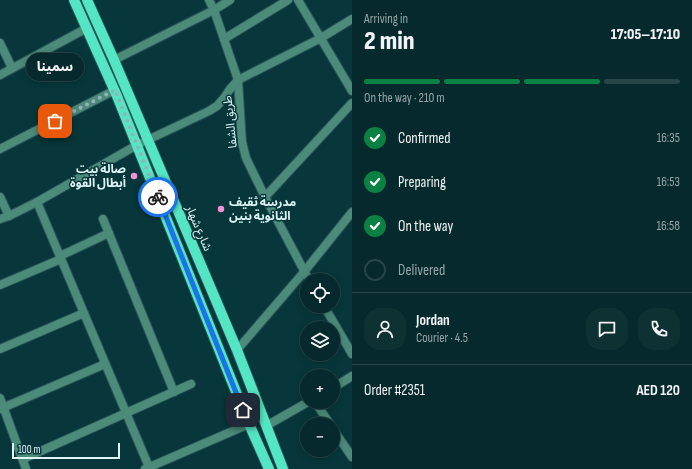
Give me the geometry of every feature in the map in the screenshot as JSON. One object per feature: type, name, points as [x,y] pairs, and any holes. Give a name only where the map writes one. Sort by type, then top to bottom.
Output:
[{"type":"main road","points":[[74,0],[115,90],[249,424],[269,469]]},
{"type":"main road","name":"شارع شهار","points":[[87,0],[237,350],[283,469]]},
{"type":"street","name":"طريق الشفا","points":[[209,0],[214,10],[238,80],[242,142],[246,158],[304,272]]},
{"type":"street","points":[[114,60],[214,10],[230,0]]},
{"type":"street","points":[[224,39],[288,0]]},
{"type":"street","points":[[298,0],[352,91]]},
{"type":"street","points":[[0,219],[37,202],[137,145],[209,112],[217,106],[238,80],[320,38],[352,19]]},
{"type":"street","points":[[0,75],[87,28]]},
{"type":"street","points":[[0,43],[12,68]]},
{"type":"street","points":[[0,149],[115,90]]},
{"type":"street","points":[[265,197],[352,103]]},
{"type":"street","points":[[0,197],[9,216]]},
{"type":"street","points":[[37,202],[126,413],[146,468],[249,424]]},
{"type":"street","points":[[237,350],[304,272],[352,212]]},
{"type":"street","points":[[103,219],[174,392]]},
{"type":"street","points":[[0,285],[109,233]]},
{"type":"street","points":[[0,349],[84,313]]},
{"type":"street","points":[[328,313],[352,354]]},
{"type":"street","points":[[2,408],[105,364]]},
{"type":"street","points":[[340,384],[352,376]]},
{"type":"street","points":[[23,459],[191,384]]},
{"type":"street","points":[[0,398],[2,408],[26,469]]},
{"type":"street","points":[[266,426],[300,407]]},
{"type":"street","points":[[340,439],[352,457]]},
{"type":"way so far","points":[[55,121],[115,90],[158,197]]},
{"type":"place","name":"سمينا","points":[[55,121]]},
{"type":"place","name":"صالة بيت أبطال القوة","points":[[134,176]]},
{"type":"place","name":"مدرسة ثقيف الثانوية بنين","points":[[221,209]]},
{"type":"route","points":[[158,197],[243,410]]}]
